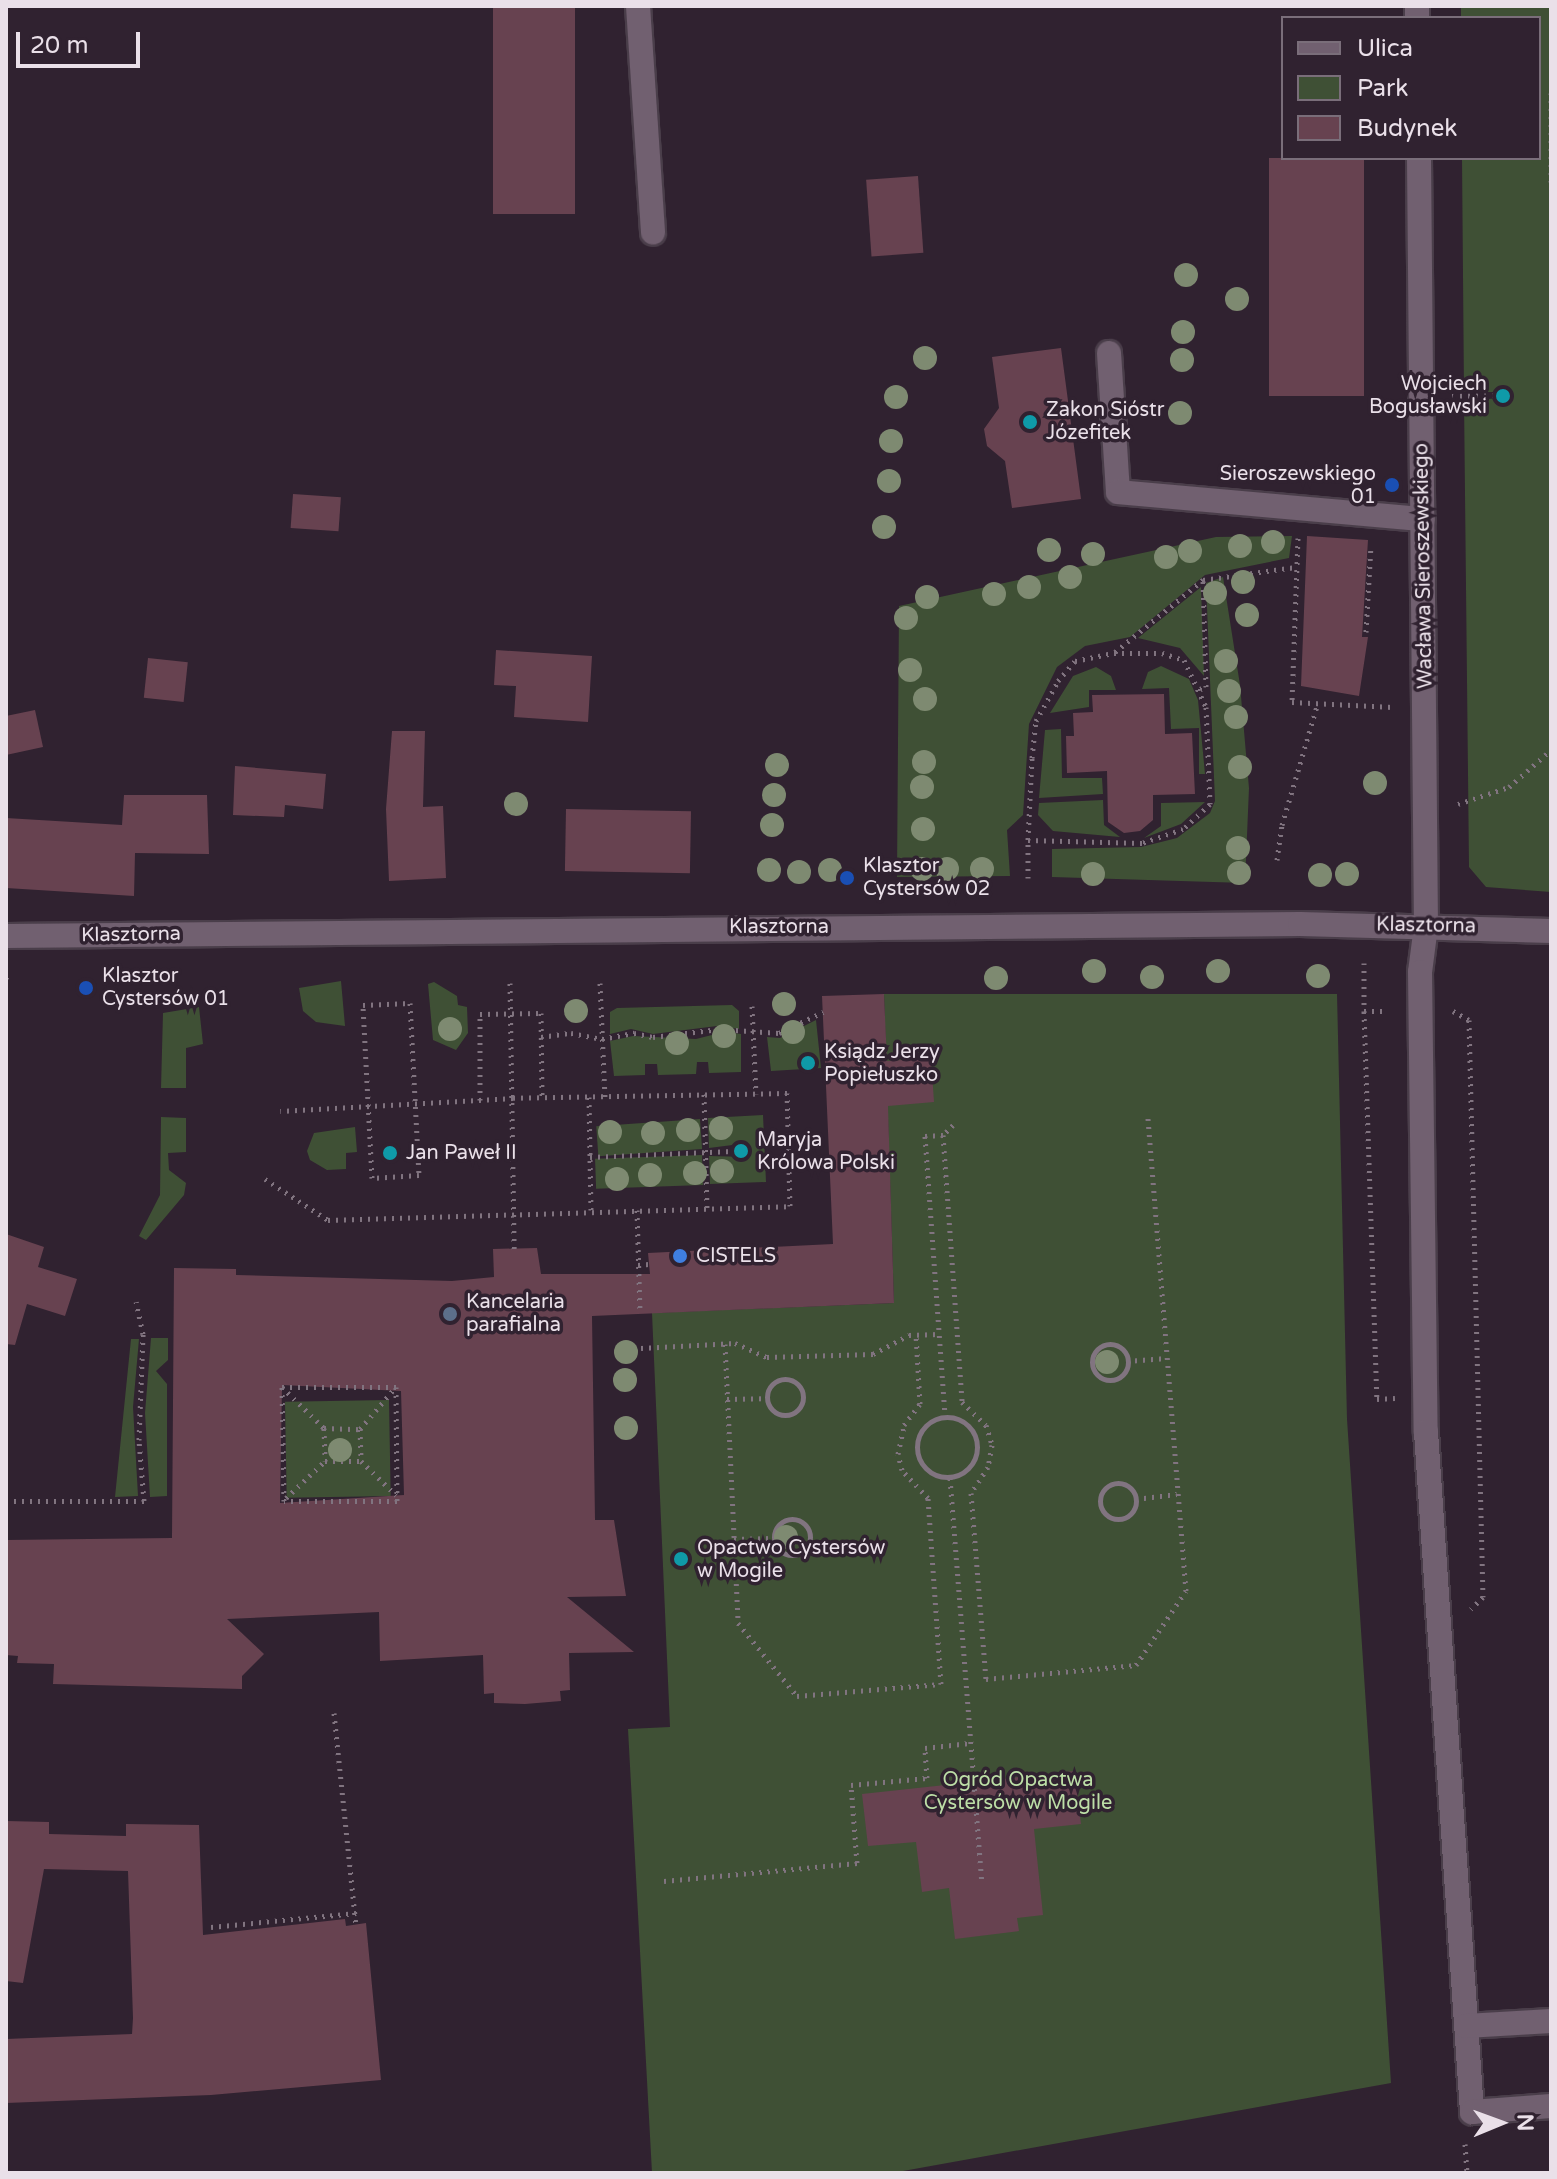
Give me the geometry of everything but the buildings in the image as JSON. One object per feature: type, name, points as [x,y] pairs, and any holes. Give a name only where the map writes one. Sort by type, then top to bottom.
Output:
[{"type":"street","points":[[638,6],[653,233]]},
{"type":"street","name":"Wacława Sieroszewskiego","points":[[1419,160],[1426,926],[1421,1011],[1426,1432],[1466,2026],[1472,2112],[1551,2106]]},
{"type":"street","points":[[1109,353],[1118,492],[1423,519]]},
{"type":"street","name":"Klasztorna","points":[[6,936],[1426,926],[1551,931]]},
{"type":"street","points":[[1466,2026],[1551,2021]]},
{"type":"path","points":[[1551,93],[1551,182]]},
{"type":"path","points":[[1462,396],[1498,395]]},
{"type":"path","points":[[1298,529],[1292,702],[1387,707]]},
{"type":"path","points":[[1366,632],[1371,534]]},
{"type":"path","points":[[1114,653],[1203,580],[1296,567]]},
{"type":"path","points":[[1200,689],[1206,687],[1203,580]]},
{"type":"path","points":[[1028,840],[1142,843],[1183,829],[1210,804],[1209,725],[1200,689],[1184,660],[1162,653],[1114,653],[1075,661],[1044,703],[1032,758],[1028,840],[1028,879]]},
{"type":"path","points":[[1277,860],[1282,825],[1318,703]]},
{"type":"path","points":[[1445,804],[1498,794],[1527,776],[1551,750]]},
{"type":"path","points":[[1364,963],[1377,1399]]},
{"type":"path","points":[[510,983],[514,1249]]},
{"type":"path","points":[[600,983],[605,1097]]},
{"type":"path","points":[[410,1003],[416,1105],[419,1175],[372,1178],[363,1005],[410,1003]]},
{"type":"path","points":[[752,1006],[756,1094]]},
{"type":"path","points":[[1364,1011],[1457,1011],[1469,1020],[1483,1597],[1465,1615]]},
{"type":"path","points":[[541,1037],[571,1033],[602,1039],[634,1033],[653,1037],[720,1029],[779,1033],[823,1012]]},
{"type":"path","points":[[480,1100],[480,1014],[541,1013],[542,1098]]},
{"type":"path","points":[[265,1179],[328,1220],[514,1211],[790,1206],[787,1093],[513,1098],[280,1111]]},
{"type":"path","points":[[704,1094],[707,1208]]},
{"type":"path","points":[[589,1097],[591,1210]]},
{"type":"path","points":[[943,1135],[962,1402],[986,1425],[992,1445],[988,1467],[971,1493],[986,1679],[1136,1665],[1186,1591],[1148,1116]]},
{"type":"path","points":[[945,1417],[925,1136],[943,1135],[953,1125]]},
{"type":"path","points":[[590,1157],[733,1151]]},
{"type":"path","points":[[637,1210],[640,1310]]},
{"type":"path","points":[[638,1265],[649,1264]]},
{"type":"path","points":[[6,1501],[144,1501],[139,1424],[143,1334],[136,1302]]},
{"type":"path","points":[[641,1348],[725,1344],[767,1357],[873,1354],[916,1335],[939,1334]]},
{"type":"path","points":[[725,1344],[738,1623],[797,1696],[941,1684],[928,1498],[902,1470],[898,1454],[904,1425],[920,1404],[916,1335]]},
{"type":"path","points":[[1110,1344],[1121,1348],[1127,1361],[1124,1374],[1109,1380],[1099,1377],[1092,1363],[1099,1347],[1110,1344]]},
{"type":"path","points":[[1127,1361],[1167,1358]]},
{"type":"path","points":[[783,1379],[800,1388],[803,1399],[798,1409],[783,1415],[772,1411],[767,1398],[773,1384],[783,1379]]},
{"type":"path","points":[[282,1387],[396,1387]]},
{"type":"path","points":[[282,1387],[284,1501],[397,1501],[396,1387]]},
{"type":"path","points":[[282,1387],[324,1428],[360,1429]]},
{"type":"path","points":[[396,1387],[360,1429],[361,1461],[397,1496]]},
{"type":"path","points":[[727,1399],[767,1398]]},
{"type":"path","points":[[945,1417],[970,1427],[977,1444],[974,1463],[950,1478],[930,1472],[918,1455],[925,1426],[945,1417]]},
{"type":"path","points":[[324,1428],[325,1461]]},
{"type":"path","points":[[286,1498],[325,1461],[361,1461]]},
{"type":"path","points":[[950,1478],[982,1883]]},
{"type":"path","points":[[1113,1483],[1130,1486],[1136,1499],[1136,1508],[1123,1518],[1107,1516],[1101,1507],[1101,1495],[1113,1483]]},
{"type":"path","points":[[1136,1499],[1177,1494]]},
{"type":"path","points":[[792,1519],[810,1533],[806,1549],[797,1555],[781,1552],[774,1538],[777,1527],[792,1519]]},
{"type":"path","points":[[734,1539],[774,1538]]},
{"type":"path","points":[[334,1713],[356,1925]]},
{"type":"path","points":[[664,1881],[857,1863],[851,1785],[927,1778],[925,1748],[970,1743]]},
{"type":"path","points":[[211,1927],[356,1913]]},
{"type":"green space","points":[[1461,6],[1551,6],[1551,892],[1486,887],[1469,867],[1464,400],[1508,398],[1507,392],[1464,392],[1462,160],[1541,160],[1541,16],[1461,16]]},
{"type":"green space","points":[[1292,536],[1289,558],[1205,575],[1130,637],[1085,646],[1057,667],[1029,724],[1023,815],[1007,830],[1010,876],[897,877],[899,606],[1216,537]]},
{"type":"green space","points":[[1223,577],[1240,685],[1249,788],[1245,883],[1052,877],[1052,849],[1141,847],[1177,838],[1210,813],[1215,801],[1206,583]]},
{"type":"green space","points":[[1201,587],[1204,676],[1180,648],[1138,638]]},
{"type":"green space","points":[[1161,666],[1189,679],[1198,700],[1205,774],[1199,774],[1199,728],[1171,729],[1169,688],[1142,689],[1148,672]]},
{"type":"green space","points":[[1096,667],[1111,676],[1116,690],[1089,690],[1089,707],[1050,713],[1073,676]]},
{"type":"green space","points":[[1061,729],[1062,778],[1102,778],[1103,794],[1039,798],[1045,730]]},
{"type":"green space","points":[[1103,800],[1104,825],[1120,837],[1053,831],[1038,815],[1039,803]]},
{"type":"green space","points":[[1205,802],[1181,824],[1144,838],[1161,826],[1161,803]]},
{"type":"green space","points":[[341,981],[345,1026],[316,1022],[303,1011],[299,988]]},
{"type":"green space","points":[[434,982],[457,996],[458,1005],[467,1007],[468,1033],[456,1050],[433,1040],[428,984]]},
{"type":"green space","name":"Ogród Opactwa Cystersów w Mogile","points":[[884,994],[1337,994],[1347,1419],[1391,2083],[892,2173],[652,2173],[628,1729],[670,1727],[652,1313],[894,1303]]},
{"type":"green space","points":[[732,1005],[739,1011],[739,1029],[717,1026],[653,1034],[631,1029],[610,1034],[610,1012],[617,1008]]},
{"type":"green space","points":[[199,1007],[203,1044],[186,1048],[186,1088],[161,1088],[163,1013]]},
{"type":"green space","points":[[816,1020],[821,1068],[771,1071],[767,1037],[780,1038]]},
{"type":"green space","points":[[724,1032],[741,1034],[741,1072],[709,1073],[708,1062],[697,1062],[696,1074],[658,1075],[657,1064],[645,1064],[645,1075],[614,1076],[610,1041],[633,1036],[696,1039]]},
{"type":"green space","points":[[763,1115],[766,1182],[710,1184],[709,1156],[748,1157],[748,1143],[709,1148],[708,1118]]},
{"type":"green space","points":[[161,1117],[186,1118],[186,1152],[168,1153],[169,1170],[186,1183],[184,1195],[146,1240],[139,1236],[160,1195]]},
{"type":"green space","points":[[700,1119],[702,1149],[598,1156],[596,1126]]},
{"type":"green space","points":[[355,1127],[357,1152],[346,1153],[346,1169],[327,1170],[310,1160],[307,1151],[314,1133]]},
{"type":"green space","points":[[702,1155],[703,1185],[596,1189],[595,1159]]},
{"type":"green space","points":[[151,1338],[168,1338],[168,1360],[156,1371],[167,1384],[167,1496],[150,1497],[145,1413]]},
{"type":"green space","points":[[131,1339],[139,1339],[133,1407],[138,1496],[115,1497]]},
{"type":"green space","points":[[389,1400],[391,1496],[287,1498],[285,1402]]},
{"type":"place","name":"Wojciech Bogusławski","points":[[1503,396]]},
{"type":"place","name":"Zakon Sióstr Józefitek","points":[[1030,422]]},
{"type":"place","name":"Sieroszewskiego 01","points":[[1392,485]]},
{"type":"place","name":"Klasztor Cystersów 02","points":[[847,878]]},
{"type":"place","name":"Klasztor Cystersów 01","points":[[86,988]]},
{"type":"place","name":"Ksiądz Jerzy Popiełuszko","points":[[808,1063]]},
{"type":"place","name":"Maryja Królowa Polski","points":[[741,1151]]},
{"type":"place","name":"Jan Paweł II","points":[[390,1153]]},
{"type":"place","name":"CISTELS","points":[[680,1256]]},
{"type":"place","name":"Kancelaria parafialna","points":[[450,1314]]},
{"type":"place","name":"Opactwo Cystersów w Mogile","points":[[681,1559]]}]
